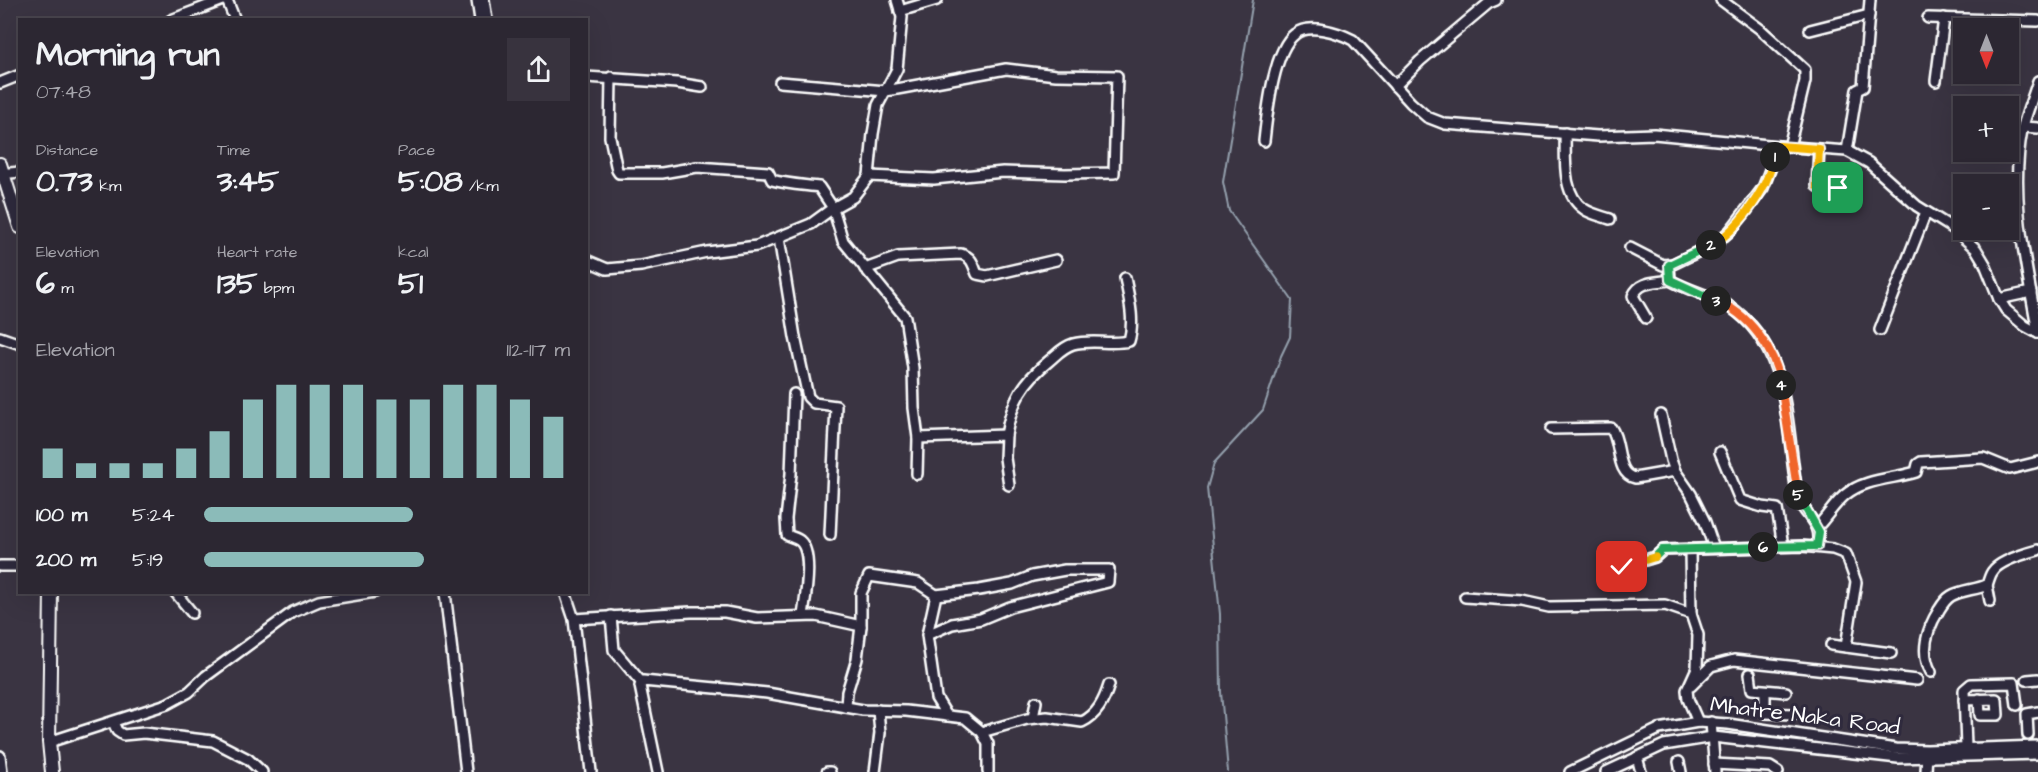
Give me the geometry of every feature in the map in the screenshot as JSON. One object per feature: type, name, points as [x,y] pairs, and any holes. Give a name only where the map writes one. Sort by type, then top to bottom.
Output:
[{"type":"main road","points":[[1,171],[18,221]]},
{"type":"main road","points":[[51,594],[49,742],[52,772]]},
{"type":"street","points":[[176,18],[225,0],[234,18]]},
{"type":"street","points":[[477,0],[484,18]]},
{"type":"street","points":[[484,0],[484,18]]},
{"type":"street","points":[[591,262],[607,269],[641,266],[707,252],[757,246],[811,224],[853,197],[869,176],[878,105],[897,69],[902,17],[897,0]]},
{"type":"street","points":[[900,11],[937,0]]},
{"type":"street","points":[[1395,86],[1420,61],[1489,3],[1496,0]]},
{"type":"street","points":[[1720,0],[1760,29],[1805,70],[1805,81],[1790,147]]},
{"type":"street","points":[[1847,151],[1857,90],[1863,87],[1870,0]]},
{"type":"street","points":[[1810,30],[1869,15]]},
{"type":"street","points":[[1928,18],[2038,21]]},
{"type":"street","points":[[1936,81],[1944,18]]},
{"type":"street","points":[[1264,141],[1271,88],[1287,42],[1296,33],[1308,30],[1328,31],[1353,40],[1427,117],[1445,124],[1598,136],[1653,134],[1847,151],[1869,163],[1896,189],[1926,212],[1954,229],[1976,249],[1985,264],[1999,299],[2014,318],[2038,333]]},
{"type":"street","points":[[780,82],[886,92],[1006,69],[1056,75],[1117,76],[1114,173],[1003,172],[934,179],[869,176]]},
{"type":"street","points":[[0,83],[18,76]]},
{"type":"street","points":[[588,77],[611,77],[702,87]]},
{"type":"street","points":[[611,77],[610,137],[616,170],[620,173],[662,173],[697,166],[768,172],[772,180],[782,183],[819,187],[833,208],[843,241],[905,317],[913,368],[914,408],[918,438],[917,474]]},
{"type":"street","points":[[2038,81],[2023,127],[2020,146],[2018,208],[2031,292],[2036,307],[2038,333]]},
{"type":"street","points":[[2023,127],[2038,128]]},
{"type":"street","points":[[1565,134],[1566,174],[1572,195],[1585,210],[1610,219]]},
{"type":"street","points":[[1630,248],[1663,265],[1669,265],[1716,243],[1730,231],[1763,188],[1779,146]]},
{"type":"street","points":[[1819,149],[1817,186],[1838,188]]},
{"type":"street","points":[[1,171],[18,172]]},
{"type":"street","points":[[1880,330],[1926,212]]},
{"type":"street","points":[[779,238],[795,336],[808,397],[814,403],[836,406],[830,535]]},
{"type":"street","points":[[864,269],[898,257],[962,254],[968,256],[972,261],[977,274],[987,276],[1056,260]]},
{"type":"street","points":[[1669,265],[1670,280]]},
{"type":"street","points":[[1010,485],[1005,458],[1006,435],[1009,415],[1020,390],[1039,369],[1064,348],[1080,343],[1129,341],[1131,314],[1125,278]]},
{"type":"street","points":[[1646,318],[1633,296],[1635,291],[1646,284],[1670,280],[1726,304],[1754,328],[1763,341],[1780,380],[1798,497],[1817,527],[1820,537],[1817,546]]},
{"type":"street","points":[[1999,299],[2031,292]]},
{"type":"street","points":[[0,337],[18,343]]},
{"type":"street","points":[[794,394],[791,474],[786,519],[787,535],[800,541],[807,551],[806,595],[802,616]]},
{"type":"street","points":[[1661,415],[1675,471],[1691,494],[1705,522],[1714,548]]},
{"type":"street","points":[[1551,429],[1611,428],[1616,434],[1624,471],[1629,477],[1675,471]]},
{"type":"street","points":[[918,438],[1006,435]]},
{"type":"street","points":[[1720,452],[1740,500],[1777,509],[1783,546]]},
{"type":"street","points":[[1817,527],[1843,496],[1851,490],[1862,485],[1916,472],[1921,462],[1990,459],[2010,469],[2038,462]]},
{"type":"street","points":[[1622,567],[1655,557],[1662,550],[1783,546],[1817,546],[1833,549],[1846,554],[1856,582],[1846,647]]},
{"type":"street","points":[[1690,550],[1691,614],[1698,635],[1697,668],[1687,690],[1688,699],[1698,723]]},
{"type":"street","points":[[1990,601],[1987,585],[1992,572],[1997,567],[2022,555],[2038,550]]},
{"type":"street","points":[[0,566],[18,566]]},
{"type":"street","points":[[846,707],[847,692],[857,659],[861,626],[861,593],[869,576],[918,583],[936,595],[1012,584],[1032,576],[1065,570],[1109,570],[1108,582],[1010,607],[981,619],[952,624],[927,635]]},
{"type":"street","points":[[1931,672],[1926,643],[1929,629],[1936,615],[1950,596],[1987,585]]},
{"type":"street","points":[[177,594],[192,613]]},
{"type":"street","points":[[49,742],[167,704],[189,692],[206,676],[293,612],[319,601],[363,594]]},
{"type":"street","points":[[446,594],[466,772]]},
{"type":"street","points":[[566,594],[574,619],[591,772]]},
{"type":"street","points":[[936,595],[927,635],[936,698],[947,716]]},
{"type":"street","points":[[1465,597],[1522,601],[1549,607],[1665,605],[1691,614]]},
{"type":"street","points":[[574,619],[725,612],[757,618],[816,616],[861,626]]},
{"type":"street","points":[[610,616],[613,647],[641,682],[658,772]]},
{"type":"street","points":[[1831,645],[1890,653]]},
{"type":"street","points":[[1687,690],[1711,666],[1734,660],[1917,680]]},
{"type":"street","points":[[1750,674],[1752,689],[1786,692]]},
{"type":"street","points":[[2027,680],[2038,679]]},
{"type":"street","points":[[641,682],[767,693],[846,707],[965,718],[982,732],[988,744],[988,772]]},
{"type":"street","points":[[1966,748],[1964,690],[1971,684],[2010,682],[2016,686],[2017,705]]},
{"type":"street","points":[[982,732],[1033,718],[1047,717],[1082,723],[1094,715],[1099,708],[1109,685]]},
{"type":"street","points":[[1765,691],[1764,712],[1793,714]]},
{"type":"street","points":[[1964,700],[1979,699]]},
{"type":"street","points":[[1033,718],[1036,702]]},
{"type":"street","points":[[874,772],[880,733],[878,710]]},
{"type":"street","points":[[2028,735],[2027,714],[2038,712]]},
{"type":"street","points":[[1772,730],[1773,714]]},
{"type":"street","points":[[113,723],[117,732],[123,735],[144,733],[213,741],[248,759],[262,772]]},
{"type":"street","name":"Mhatre Naka Road","points":[[1575,771],[1659,729],[1698,723],[1772,730],[1864,750]]},
{"type":"street","points":[[1711,723],[1714,768],[1770,767],[1779,772]]},
{"type":"street","name":"Mhatre Naka Road","points":[[1606,772],[1664,745],[1713,736],[1864,750],[2038,754]]},
{"type":"street","name":"Mhatre Naka Road","points":[[1926,753],[1966,748],[2038,746]]},
{"type":"street","points":[[1620,747],[1627,762]]},
{"type":"street","points":[[1926,753],[1926,772]]},
{"type":"street","points":[[0,756],[2,772]]},
{"type":"street","points":[[1637,757],[1641,772]]},
{"type":"street","points":[[1679,762],[1681,772]]},
{"type":"waterway","points":[[1228,772],[1221,692],[1220,614],[1207,488],[1214,463],[1263,410],[1281,356],[1290,337],[1292,300],[1229,211],[1223,182],[1253,0]]},
{"type":"route","points":[[1622,567],[1655,557],[1662,550],[1817,546],[1819,532],[1798,497],[1780,380],[1763,341],[1754,328],[1726,304],[1670,280],[1669,265],[1716,243],[1730,231],[1763,188],[1779,146],[1819,149],[1817,186],[1838,188]]}]
